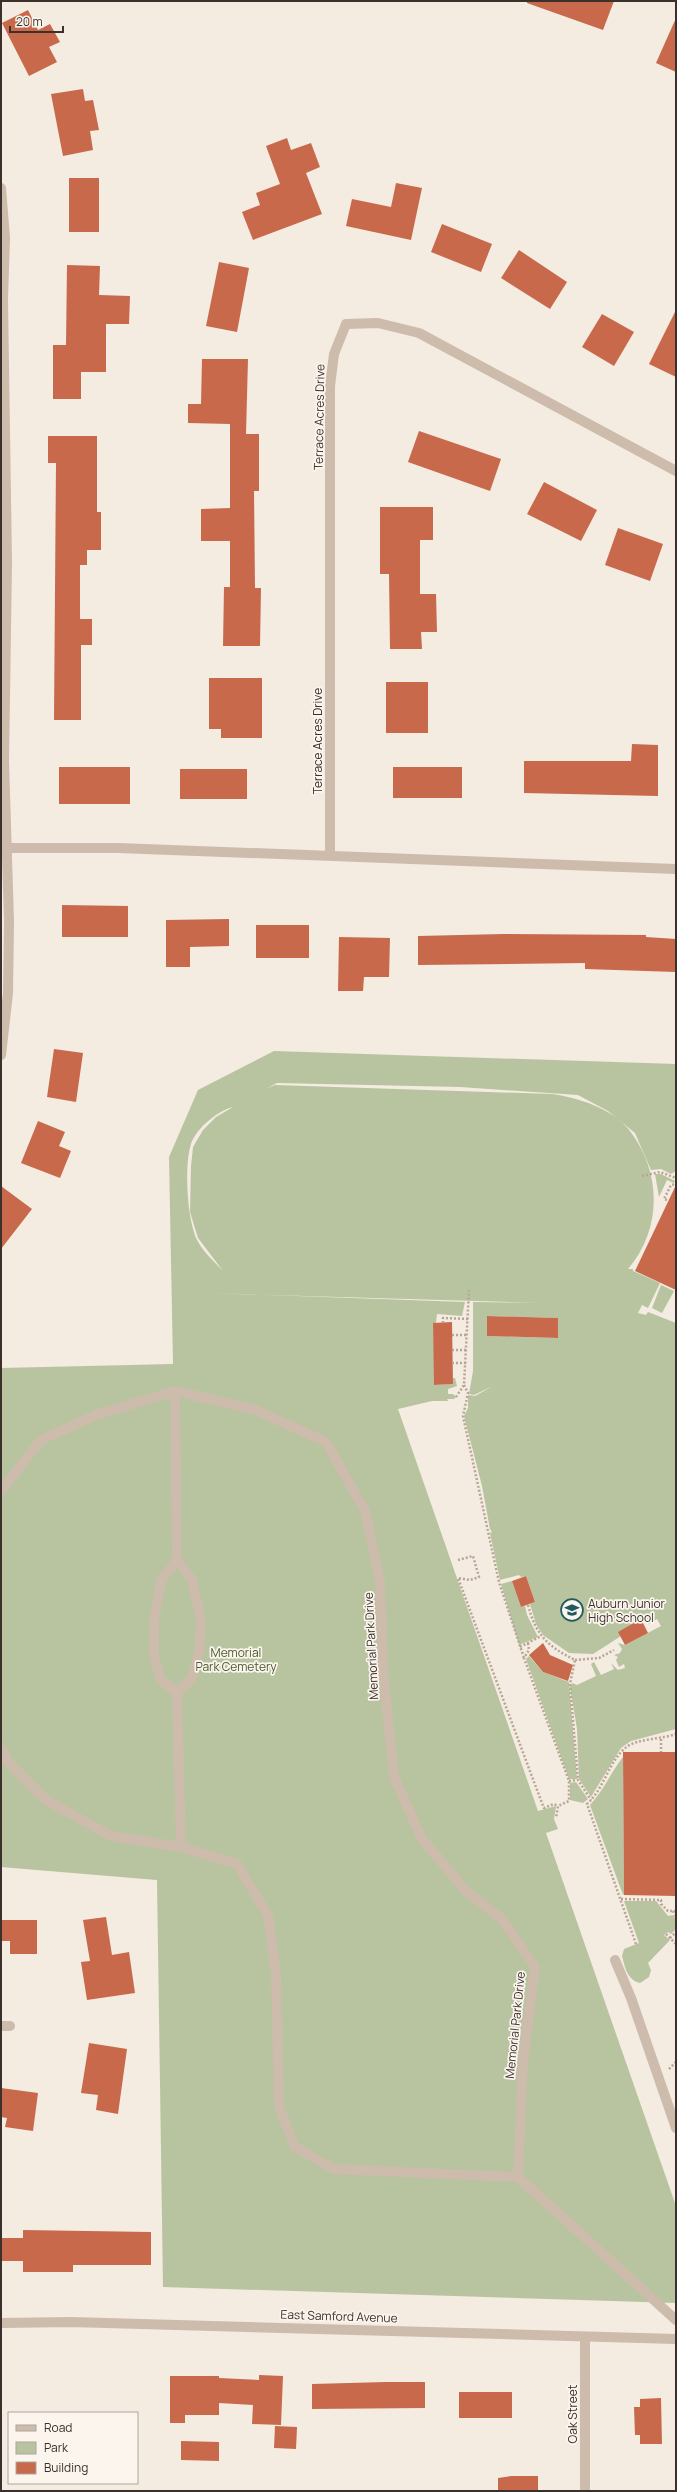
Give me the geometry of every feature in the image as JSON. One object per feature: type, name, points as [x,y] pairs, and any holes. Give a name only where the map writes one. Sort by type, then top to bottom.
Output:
[{"type":"street","points":[[1,188],[5,238],[3,300],[7,563],[3,847],[9,921],[8,993],[1,1056]]},
{"type":"street","name":"Terrace Acres Drive","points":[[330,855],[330,386],[334,354],[346,324],[378,324],[418,333],[676,471]]},
{"type":"street","points":[[3,847],[118,848],[676,869]]},
{"type":"street","points":[[1,1490],[41,1440],[96,1415],[175,1391],[177,1560],[192,1580],[201,1621],[199,1652],[192,1678],[177,1693],[181,1846]]},
{"type":"street","name":"Memorial Park Drive","points":[[175,1391],[256,1410],[326,1442],[365,1511],[380,1581],[383,1671],[394,1777],[422,1839],[467,1892],[502,1919],[535,1968],[523,2061],[518,2177]]},
{"type":"street","points":[[177,1560],[160,1581],[154,1621],[154,1656],[161,1680],[177,1693]]},
{"type":"street","points":[[1,1748],[8,1762],[46,1800],[111,1836],[181,1846],[237,1864],[268,1915],[276,1976],[278,2107],[295,2147],[334,2169],[518,2177],[676,2320]]},
{"type":"street","points":[[615,1960],[676,2128]]},
{"type":"street","name":"East Samford Avenue","points":[[1,2323],[71,2322],[676,2339]]},
{"type":"street","name":"Oak Street","points":[[585,2337],[585,2491]]},
{"type":"path","points":[[642,1176],[660,1172],[676,1178]]},
{"type":"path","points":[[667,1200],[664,1199],[671,1185],[676,1184]]},
{"type":"path","points":[[456,1397],[464,1384],[469,1290]]},
{"type":"path","points":[[443,1323],[443,1318],[468,1319]]},
{"type":"path","points":[[452,1335],[467,1334]]},
{"type":"path","points":[[452,1350],[466,1350]]},
{"type":"path","points":[[452,1363],[466,1363]]},
{"type":"path","points":[[458,1560],[473,1556],[479,1576],[470,1580],[458,1578],[543,1806],[544,1808],[554,1804],[558,1806],[569,1801],[569,1781],[520,1647],[499,1582],[463,1416],[468,1393],[464,1384]]},
{"type":"path","points":[[528,1605],[532,1622],[555,1650],[575,1660],[599,1658],[614,1650]]},
{"type":"path","points":[[520,1647],[542,1636]]},
{"type":"path","points":[[524,1658],[529,1650],[528,1643]]},
{"type":"path","points":[[575,1660],[570,1684],[578,1780],[591,1800]]},
{"type":"path","points":[[636,1944],[587,1804],[598,1792],[621,1752],[629,1745],[642,1741],[661,1739],[676,1734]]},
{"type":"path","points":[[661,1739],[661,1752]]},
{"type":"path","points":[[569,1781],[578,1780]]},
{"type":"path","points":[[556,1818],[558,1806]]},
{"type":"path","points":[[621,1899],[661,1900],[661,1904],[668,1911],[674,1911],[676,1917]]},
{"type":"path","points":[[670,1938],[676,1932]]},
{"type":"path","points":[[666,1934],[676,1944]]},
{"type":"green space","name":"Memorial Park Cemetery","points":[[274,1051],[676,1064],[676,1171],[671,1174],[661,1169],[651,1170],[635,1133],[624,1124],[640,1147],[648,1165],[654,1201],[652,1219],[647,1236],[639,1253],[628,1269],[633,1269],[633,1271],[660,1283],[648,1308],[642,1305],[638,1313],[646,1315],[648,1312],[676,1323],[676,1729],[631,1741],[621,1748],[591,1797],[579,1779],[577,1729],[570,1687],[572,1683],[577,1685],[596,1676],[591,1664],[594,1662],[601,1675],[614,1669],[611,1663],[618,1670],[625,1668],[624,1664],[619,1667],[616,1660],[618,1657],[614,1655],[620,1653],[622,1649],[618,1643],[625,1645],[661,1626],[657,1619],[649,1624],[646,1620],[593,1654],[569,1653],[543,1635],[536,1624],[530,1604],[535,1602],[526,1576],[521,1577],[519,1575],[500,1580],[482,1486],[464,1416],[468,1408],[468,1395],[475,1396],[493,1386],[474,1395],[469,1394],[473,1371],[473,1302],[539,1303],[208,1293],[465,1302],[462,1316],[437,1314],[436,1323],[433,1323],[435,1385],[452,1384],[453,1378],[455,1378],[457,1386],[448,1389],[448,1394],[453,1394],[456,1397],[454,1399],[447,1399],[448,1401],[432,1401],[398,1409],[538,1811],[556,1806],[554,1819],[558,1829],[546,1833],[676,2206],[676,2303],[163,2287],[157,1880],[1,1867],[1,1368],[173,1364],[169,1157],[198,1090]],"holes":[[[277,1083],[460,1087],[578,1095],[608,1111],[617,1118],[605,1110],[584,1101],[552,1094],[275,1085],[266,1089]],[[233,1107],[216,1117],[203,1130],[193,1147],[190,1212],[198,1238],[223,1271],[202,1248],[197,1240],[191,1219],[189,1206],[187,1179],[189,1154],[194,1138],[203,1126],[215,1116]],[[488,1316],[558,1318],[558,1338],[487,1336]]]},
{"type":"green space","points":[[655,1174],[661,1174],[675,1181],[674,1183],[667,1180],[659,1197]]},
{"type":"green space","points":[[661,1285],[674,1291],[662,1313],[652,1308]]},
{"type":"green space","points":[[512,1581],[521,1607],[525,1606],[527,1615],[538,1637],[519,1645],[501,1584]]},
{"type":"green space","points":[[529,1656],[543,1672],[569,1682],[577,1779],[569,1779],[526,1659]]},
{"type":"green space","points":[[623,1757],[624,1894],[623,1895],[590,1805]]},
{"type":"green space","points":[[576,1782],[588,1799],[583,1803],[570,1800],[570,1783]]},
{"type":"green space","points":[[624,1901],[656,1901],[668,1916],[673,1915],[676,1920],[676,1929],[671,1934],[668,1932],[664,1935],[670,1940],[648,1963],[651,1970],[649,1977],[640,1983],[629,1976],[622,1956],[624,1949],[639,1943]]},
{"type":"building","points":[[527,1],[614,1],[603,30],[527,3]]},
{"type":"building","points":[[28,10],[38,30],[50,24],[60,42],[49,47],[57,62],[29,76],[2,23]]},
{"type":"building","points":[[676,18],[676,72],[656,63]]},
{"type":"building","points":[[83,89],[85,101],[93,100],[99,130],[90,131],[93,150],[63,156],[51,94]]},
{"type":"building","points":[[287,138],[291,150],[311,143],[320,167],[306,173],[322,214],[253,240],[242,212],[260,205],[256,193],[280,184],[266,146]]},
{"type":"building","points":[[69,178],[99,178],[99,232],[69,232]]},
{"type":"building","points":[[396,183],[422,188],[411,240],[346,226],[352,199],[391,207]]},
{"type":"building","points":[[442,224],[492,244],[481,272],[431,252]]},
{"type":"building","points":[[519,250],[567,282],[550,309],[501,278]]},
{"type":"building","points":[[219,262],[249,268],[237,332],[206,326]]},
{"type":"building","points":[[67,265],[100,266],[99,295],[130,296],[129,324],[106,324],[106,372],[81,372],[81,399],[53,399],[53,345],[66,345]]},
{"type":"building","points":[[676,310],[676,377],[649,364]]},
{"type":"building","points":[[602,314],[634,332],[614,366],[582,347]]},
{"type":"building","points":[[202,359],[248,359],[246,434],[259,434],[259,491],[254,491],[255,588],[261,588],[260,646],[223,646],[224,587],[230,587],[230,541],[201,541],[201,509],[230,508],[230,424],[188,423],[188,404],[201,404]]},
{"type":"building","points":[[419,431],[501,459],[490,491],[408,462]]},
{"type":"building","points":[[48,436],[97,436],[97,512],[101,512],[101,550],[87,550],[87,565],[80,565],[80,619],[92,619],[92,645],[81,645],[81,720],[54,720],[56,463],[48,463]]},
{"type":"building","points":[[544,482],[597,510],[581,541],[527,514]]},
{"type":"building","points":[[380,507],[433,507],[433,540],[420,540],[420,594],[436,594],[437,632],[421,632],[422,649],[390,649],[389,574],[380,574]]},
{"type":"building","points":[[618,528],[663,544],[650,581],[605,565]]},
{"type":"building","points":[[209,678],[262,678],[262,738],[221,738],[221,729],[209,729]]},
{"type":"building","points":[[386,682],[428,682],[428,733],[386,733]]},
{"type":"building","points":[[632,744],[658,745],[658,796],[524,793],[524,761],[631,761]]},
{"type":"building","points":[[59,767],[130,767],[130,804],[59,804]]},
{"type":"building","points":[[393,767],[462,767],[462,798],[393,798]]},
{"type":"building","points":[[180,769],[247,769],[247,799],[180,799]]},
{"type":"building","points":[[62,905],[128,906],[128,937],[62,937]]},
{"type":"building","points":[[229,919],[229,946],[190,947],[190,967],[166,967],[166,920]]},
{"type":"building","points":[[256,925],[309,925],[309,958],[256,958]]},
{"type":"building","points":[[503,934],[646,935],[646,937],[676,939],[676,972],[585,969],[585,963],[418,965],[418,936]]},
{"type":"building","points":[[339,937],[390,938],[389,977],[364,977],[363,991],[338,991]]},
{"type":"building","points":[[54,1049],[83,1053],[76,1102],[47,1097]]},
{"type":"building","points":[[38,1121],[65,1132],[59,1146],[71,1151],[60,1178],[21,1163]]},
{"type":"building","points":[[676,1185],[676,1290],[635,1271]]},
{"type":"building","points":[[1,1186],[32,1209],[1,1249]]},
{"type":"building","points":[[487,1316],[558,1318],[558,1338],[487,1336]]},
{"type":"building","points":[[452,1322],[453,1384],[434,1385],[433,1323]]},
{"type":"building","points":[[526,1576],[535,1602],[521,1607],[512,1581]]},
{"type":"building","points":[[641,1619],[648,1633],[625,1645],[618,1632]]},
{"type":"building","points":[[543,1643],[550,1655],[573,1665],[568,1681],[543,1672],[529,1655]]},
{"type":"building","points":[[623,1752],[676,1752],[676,1896],[624,1895]]},
{"type":"building","points":[[106,1917],[112,1955],[129,1952],[135,1993],[87,2000],[81,1962],[90,1961],[83,1920]]},
{"type":"building","points":[[1,1920],[37,1920],[37,1954],[10,1954],[10,1941],[1,1941]]},
{"type":"building","points":[[89,2043],[127,2049],[118,2114],[96,2110],[98,2095],[81,2093]]},
{"type":"building","points":[[1,2088],[38,2093],[33,2131],[5,2127],[7,2118],[1,2117]]},
{"type":"building","points":[[23,2230],[151,2232],[151,2265],[73,2265],[73,2272],[23,2272],[23,2261],[1,2261],[1,2238],[23,2238]]},
{"type":"building","points":[[259,2375],[283,2376],[281,2425],[252,2424],[253,2405],[219,2403],[219,2415],[185,2415],[185,2423],[170,2423],[170,2376],[219,2376],[219,2378],[259,2380]]},
{"type":"building","points":[[425,2382],[425,2408],[312,2409],[312,2384]]},
{"type":"building","points":[[459,2392],[512,2392],[512,2418],[459,2418]]},
{"type":"building","points":[[661,2398],[662,2444],[640,2444],[640,2435],[635,2435],[634,2407],[640,2407],[640,2399]]},
{"type":"building","points":[[275,2426],[297,2427],[296,2449],[274,2448]]},
{"type":"building","points":[[181,2441],[219,2442],[219,2461],[181,2460]]},
{"type":"building","points":[[511,2476],[538,2476],[538,2491],[498,2491],[498,2478]]},
{"type":"place","name":"Auburn Junior High School","points":[[572,1610]]}]
